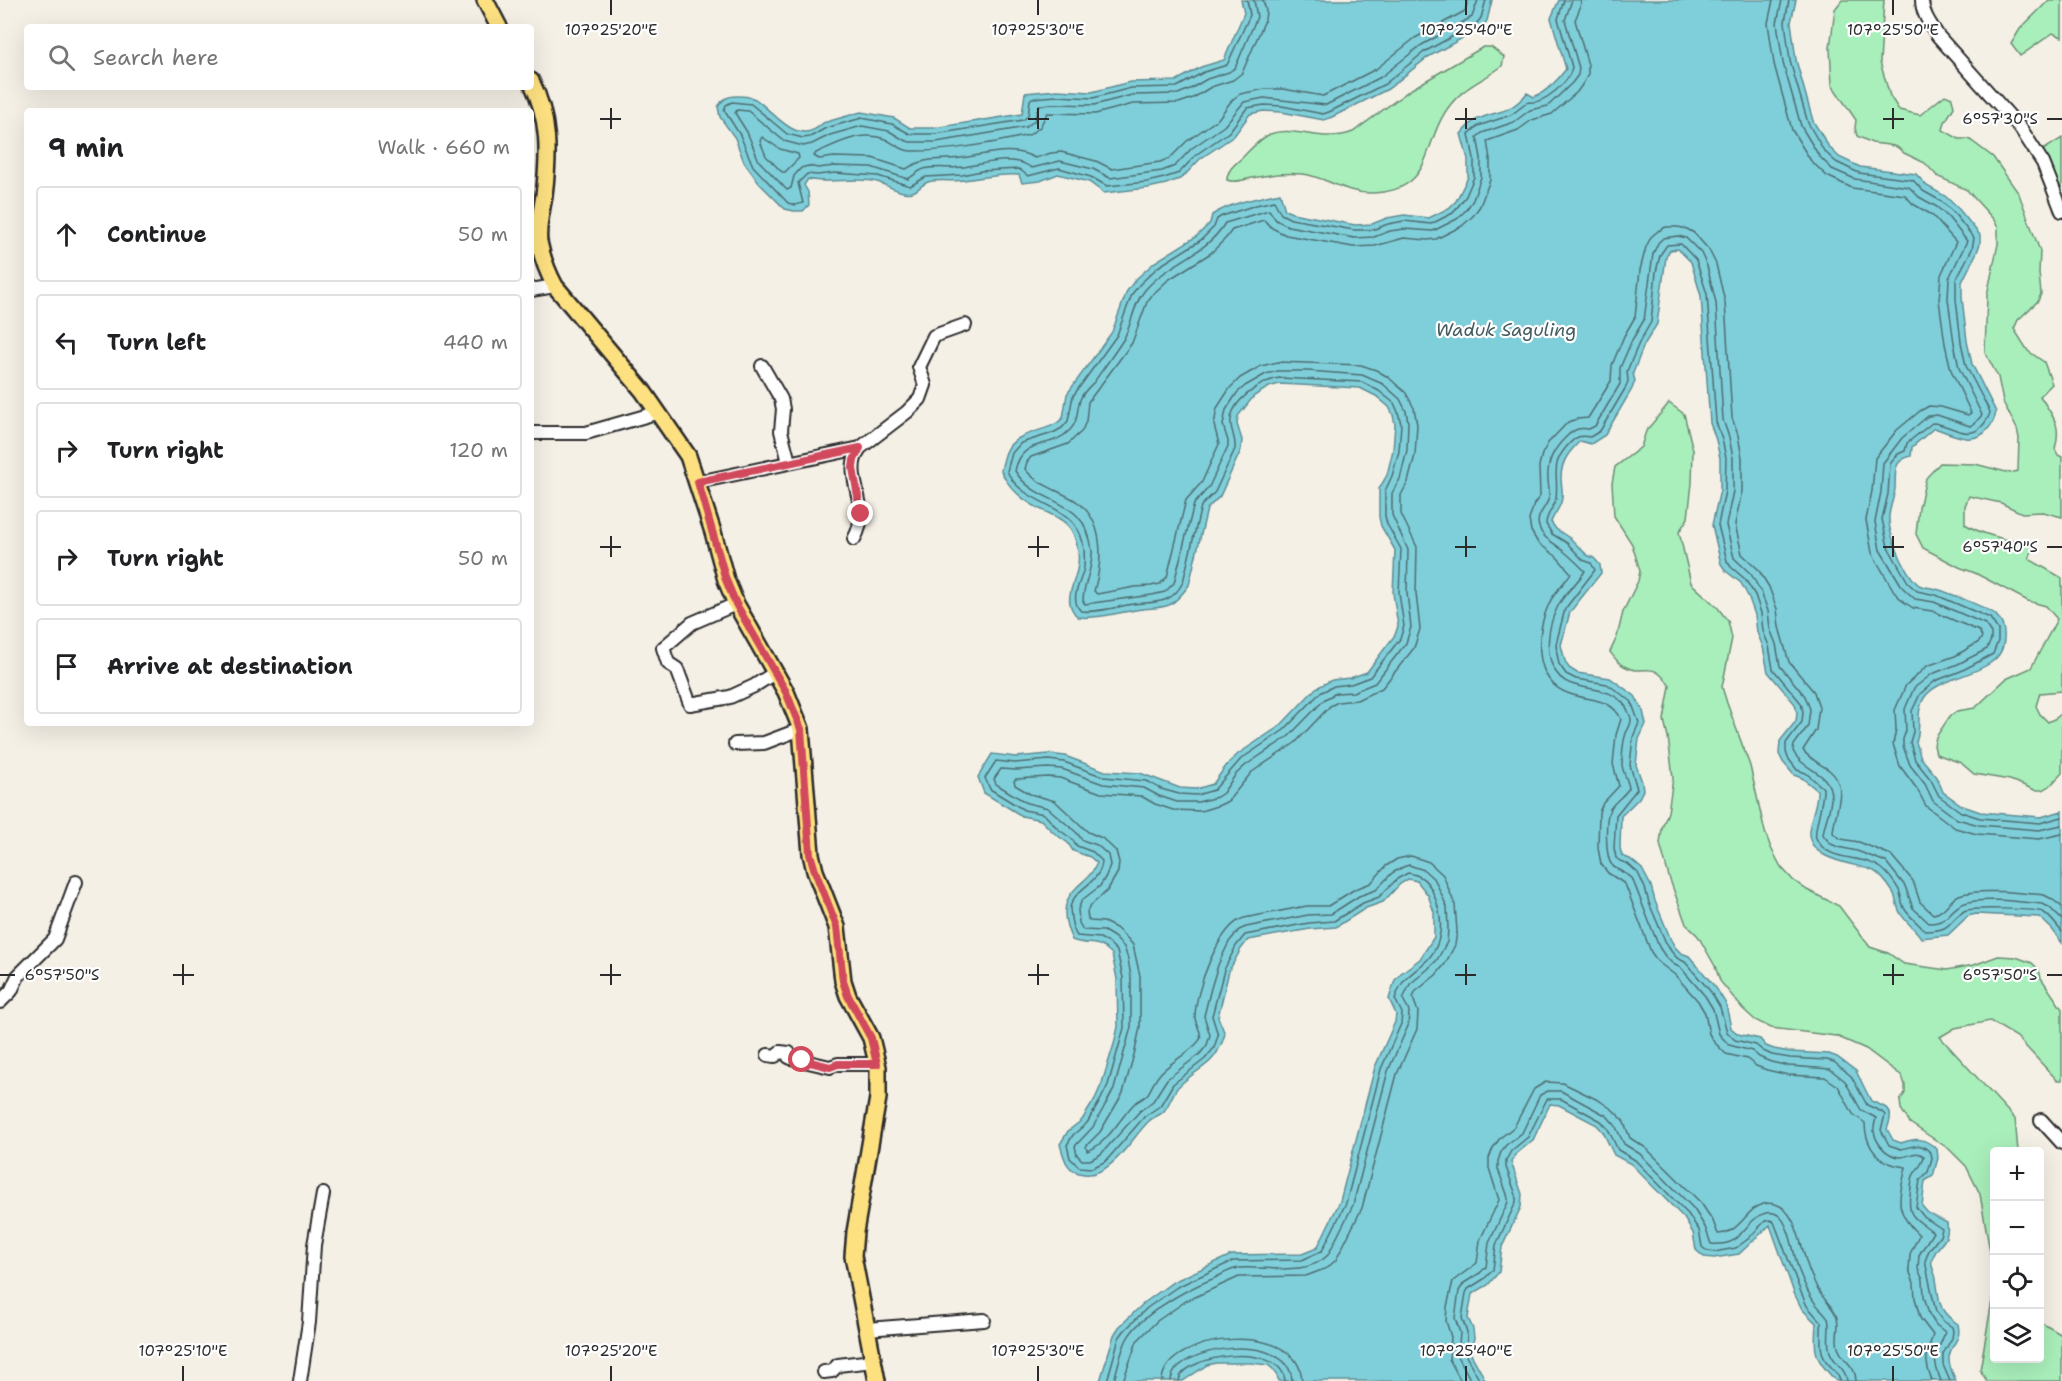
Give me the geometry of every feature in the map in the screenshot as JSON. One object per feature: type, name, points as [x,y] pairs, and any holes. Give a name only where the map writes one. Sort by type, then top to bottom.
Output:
[{"type":"main road","points":[[485,0],[497,24]]},
{"type":"main road","points":[[534,87],[546,120],[546,179],[540,243],[548,273],[555,286],[643,391],[656,413],[688,456],[698,482],[722,567],[736,604],[776,672],[801,729],[810,854],[837,927],[843,981],[848,996],[871,1038],[877,1064],[878,1098],[853,1256],[877,1381]]},
{"type":"street","points":[[1922,0],[1928,22],[1938,36],[2021,129],[2043,163],[2062,211]]},
{"type":"street","points":[[534,290],[555,286]]},
{"type":"street","points":[[854,539],[859,531],[861,506],[853,468],[860,448],[907,412],[920,399],[925,385],[919,368],[922,359],[930,349],[934,336],[965,325]]},
{"type":"street","points":[[762,366],[783,409],[781,431],[789,462]]},
{"type":"street","points":[[534,433],[586,433],[656,413]]},
{"type":"street","points":[[698,482],[860,448]]},
{"type":"street","points":[[736,604],[692,623],[663,648],[668,663],[677,669],[690,704],[730,696],[754,687],[776,672]]},
{"type":"street","points":[[735,744],[764,743],[801,729]]},
{"type":"street","points":[[0,1002],[11,991],[18,976],[55,939],[76,882]]},
{"type":"street","points":[[768,1055],[789,1053],[791,1059],[830,1067],[838,1064],[877,1064]]},
{"type":"street","points":[[2041,1120],[2062,1143]]},
{"type":"street","points":[[300,1381],[309,1322],[314,1245],[323,1194]]},
{"type":"street","points":[[867,1329],[984,1320]]},
{"type":"street","points":[[824,1372],[832,1371],[838,1365],[873,1361]]},
{"type":"green space","points":[[1842,0],[1884,0],[1880,62],[1890,96],[1899,110],[1920,115],[1945,95],[1952,98],[1954,107],[1943,130],[1959,139],[1969,139],[1993,157],[2019,194],[2040,251],[2041,294],[2038,301],[2018,320],[2014,329],[2028,351],[2044,362],[2052,384],[2040,396],[2057,427],[2055,449],[2062,457],[2062,517],[2043,512],[2022,513],[2001,503],[1969,496],[1965,506],[1965,524],[1982,532],[2037,548],[2031,553],[2029,559],[2062,578],[2062,691],[2040,693],[2036,706],[2048,722],[2062,713],[2062,773],[2043,790],[2035,790],[2010,780],[1974,774],[1961,763],[1936,754],[1934,745],[1936,737],[1950,716],[1957,711],[1975,708],[2006,679],[2031,668],[2057,619],[2046,606],[2028,601],[1923,548],[1916,534],[1926,478],[1940,463],[1975,464],[2010,473],[2018,471],[2017,429],[2003,402],[1998,377],[1985,352],[1987,295],[1998,244],[1998,228],[1994,220],[1967,190],[1937,176],[1925,163],[1897,147],[1872,143],[1857,136],[1856,120],[1832,85],[1830,48],[1835,9]]},
{"type":"green space","points":[[2049,0],[2062,0],[2062,37],[2053,33],[2020,56],[2011,44],[2020,29]]},
{"type":"green space","points":[[1483,47],[1491,47],[1504,57],[1502,66],[1462,93],[1451,104],[1441,119],[1424,163],[1417,175],[1406,184],[1391,191],[1369,193],[1352,190],[1303,174],[1275,174],[1238,181],[1227,180],[1228,173],[1234,165],[1270,134],[1289,132],[1331,136],[1353,132],[1410,90]]},
{"type":"green space","points":[[2062,138],[2062,195],[2043,150]]},
{"type":"green space","points":[[1669,403],[1684,414],[1693,450],[1692,483],[1688,518],[1679,532],[1691,583],[1718,608],[1728,621],[1732,638],[1722,687],[1750,766],[1765,832],[1781,867],[1807,890],[1839,906],[1870,947],[1888,953],[1904,964],[1947,970],[1974,965],[1998,956],[2016,957],[2032,963],[2039,970],[2041,978],[2062,1009],[2062,1080],[2057,1080],[2017,1037],[1990,1021],[1955,1028],[1940,1037],[2015,1119],[2018,1147],[1990,1147],[1990,1252],[1980,1194],[1966,1166],[1949,1149],[1910,1123],[1901,1109],[1900,1101],[1905,1093],[1902,1076],[1866,1049],[1836,1036],[1771,1028],[1755,1020],[1720,981],[1715,966],[1698,936],[1686,924],[1660,844],[1673,778],[1664,720],[1670,686],[1657,672],[1631,669],[1618,662],[1610,652],[1640,571],[1632,544],[1614,516],[1612,483],[1615,467],[1641,447],[1646,431]]},
{"type":"green space","points":[[1990,1312],[1990,1363],[2044,1363],[2044,1324],[2062,1335],[2062,1381],[1987,1381],[1980,1370]]},
{"type":"water","points":[[1241,0],[1492,0],[1487,21],[1481,28],[1428,57],[1388,89],[1324,120],[1281,112],[1263,111],[1250,114],[1234,136],[1200,159],[1182,178],[1148,188],[1104,193],[1089,182],[1058,174],[1040,181],[1022,183],[1019,175],[999,175],[960,181],[932,181],[908,193],[869,180],[816,181],[808,179],[804,185],[808,192],[809,205],[803,211],[794,211],[785,209],[759,183],[744,162],[735,138],[720,117],[718,107],[724,100],[728,97],[744,96],[755,99],[787,126],[804,132],[813,130],[823,123],[861,112],[894,118],[910,128],[934,128],[1022,114],[1025,93],[1057,90],[1092,92],[1130,82],[1176,81],[1201,67],[1224,60],[1244,13]]},
{"type":"water","name":"Waduk Saguling","points":[[1559,0],[1796,0],[1791,22],[1796,60],[1813,121],[1829,147],[1839,157],[1860,167],[1916,174],[1927,186],[1945,196],[1958,208],[1980,235],[1977,252],[1962,282],[1962,298],[1972,364],[1996,412],[1995,417],[1988,429],[1976,437],[1962,438],[1934,428],[1912,447],[1911,456],[1901,461],[1896,468],[1895,489],[1889,516],[1890,527],[1904,564],[1919,585],[1967,600],[1995,614],[2000,620],[2004,632],[2001,651],[1983,668],[1944,683],[1924,698],[1920,709],[1916,742],[1921,758],[1937,777],[1943,792],[1963,806],[1980,812],[2041,817],[2062,811],[2062,943],[2039,917],[1976,914],[1968,916],[1948,935],[1921,938],[1903,917],[1893,892],[1879,875],[1866,868],[1826,856],[1812,844],[1809,830],[1817,790],[1802,778],[1794,775],[1779,754],[1780,741],[1796,721],[1795,704],[1768,672],[1749,598],[1741,583],[1721,564],[1712,525],[1720,490],[1720,458],[1710,423],[1701,296],[1691,262],[1678,249],[1670,250],[1666,257],[1657,324],[1644,345],[1633,373],[1635,381],[1632,389],[1605,435],[1591,444],[1580,441],[1566,457],[1561,472],[1562,501],[1551,522],[1587,555],[1594,558],[1600,565],[1601,573],[1570,612],[1561,645],[1565,661],[1569,668],[1577,673],[1610,678],[1635,696],[1643,711],[1646,724],[1639,739],[1636,765],[1643,790],[1639,798],[1621,816],[1620,848],[1622,856],[1630,859],[1642,869],[1675,947],[1681,953],[1689,956],[1716,988],[1726,1004],[1731,1028],[1738,1034],[1760,1039],[1766,1046],[1774,1049],[1829,1054],[1837,1057],[1856,1071],[1871,1101],[1889,1110],[1890,1118],[1887,1129],[1893,1140],[1901,1143],[1920,1140],[1937,1149],[1938,1158],[1933,1176],[1925,1181],[1922,1206],[1928,1213],[1947,1223],[1947,1234],[1935,1252],[1932,1263],[1943,1310],[1958,1324],[1959,1334],[1950,1352],[1949,1360],[1956,1381],[1836,1381],[1819,1361],[1815,1342],[1816,1323],[1802,1309],[1794,1293],[1770,1225],[1739,1254],[1714,1258],[1704,1257],[1696,1250],[1693,1233],[1684,1218],[1631,1164],[1614,1155],[1597,1125],[1559,1105],[1550,1104],[1533,1140],[1515,1155],[1511,1162],[1522,1194],[1521,1207],[1502,1247],[1499,1272],[1488,1285],[1472,1294],[1468,1318],[1474,1338],[1471,1354],[1486,1381],[1279,1381],[1275,1371],[1268,1365],[1216,1363],[1207,1365],[1183,1381],[1100,1381],[1114,1335],[1119,1327],[1144,1303],[1173,1282],[1231,1255],[1302,1254],[1317,1248],[1340,1201],[1375,1067],[1395,1022],[1396,1014],[1389,999],[1395,980],[1420,959],[1434,937],[1434,912],[1428,895],[1417,881],[1408,879],[1383,902],[1366,908],[1336,927],[1310,929],[1248,940],[1229,971],[1218,1017],[1225,1034],[1216,1054],[1178,1087],[1164,1111],[1142,1128],[1112,1163],[1094,1174],[1078,1173],[1067,1164],[1060,1144],[1068,1131],[1082,1120],[1095,1099],[1118,1027],[1117,979],[1112,954],[1097,944],[1072,940],[1065,913],[1071,894],[1091,874],[1097,863],[1090,857],[1073,851],[1068,843],[1041,820],[1022,816],[984,793],[978,777],[992,754],[1016,757],[1049,754],[1065,756],[1105,771],[1140,773],[1180,788],[1196,789],[1213,784],[1238,754],[1280,726],[1316,688],[1332,680],[1350,678],[1367,672],[1395,635],[1398,626],[1393,593],[1395,550],[1381,526],[1379,517],[1379,489],[1387,475],[1393,450],[1395,424],[1389,407],[1376,396],[1360,388],[1279,384],[1254,396],[1238,416],[1237,424],[1242,440],[1241,450],[1220,496],[1207,509],[1187,588],[1178,599],[1169,605],[1093,617],[1078,617],[1071,606],[1070,595],[1078,561],[1073,533],[1063,521],[1028,502],[1013,489],[1001,471],[1006,452],[1017,439],[1049,427],[1063,418],[1067,394],[1112,332],[1127,291],[1135,280],[1155,262],[1197,236],[1210,223],[1212,215],[1245,201],[1280,193],[1285,210],[1292,213],[1355,225],[1372,224],[1404,215],[1429,218],[1449,208],[1456,201],[1468,177],[1468,159],[1461,134],[1464,130],[1476,120],[1508,109],[1527,93],[1534,97],[1538,95],[1552,85],[1566,69],[1551,18]]},
{"type":"route","points":[[802,1060],[830,1067],[838,1064],[877,1064],[871,1038],[848,996],[843,981],[837,927],[810,854],[801,729],[786,692],[736,604],[726,580],[698,482],[860,448],[853,468],[861,514]]}]
